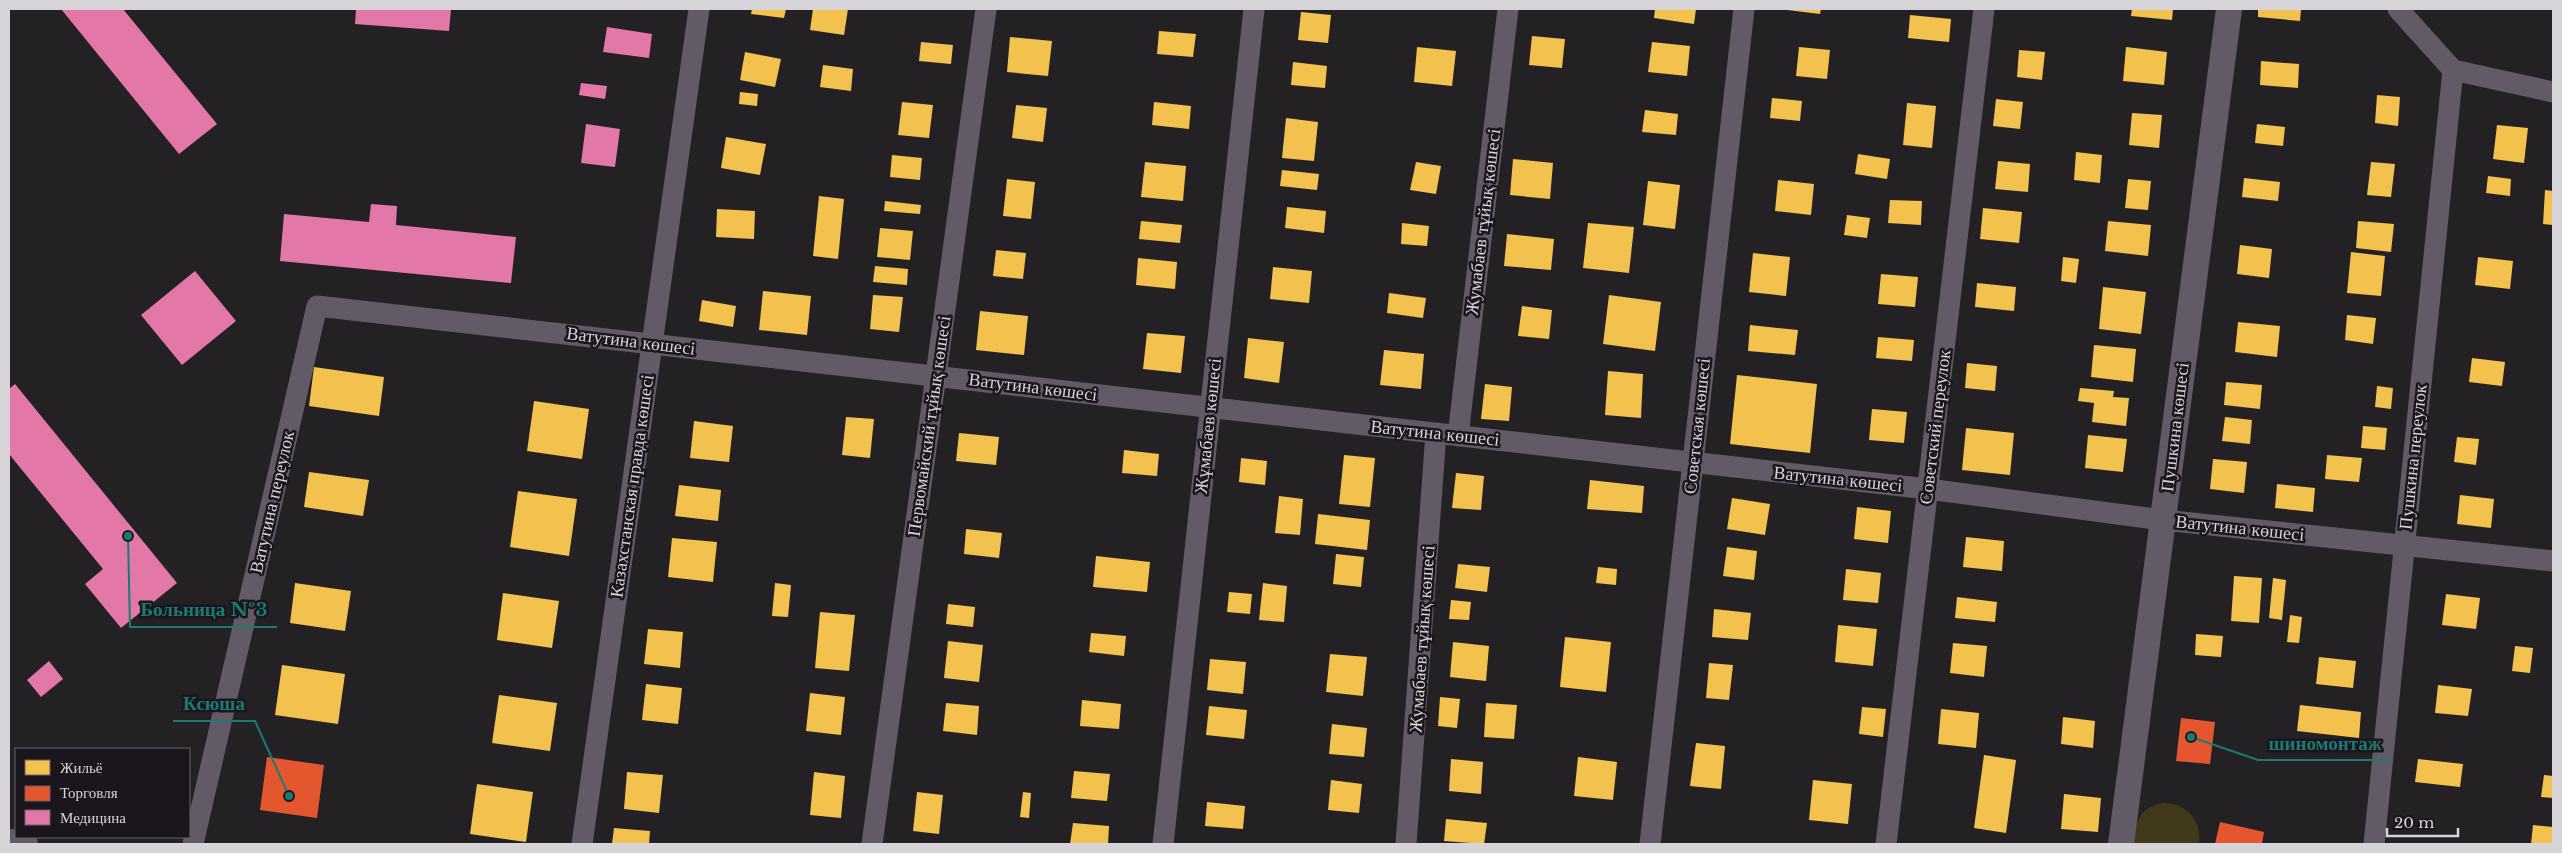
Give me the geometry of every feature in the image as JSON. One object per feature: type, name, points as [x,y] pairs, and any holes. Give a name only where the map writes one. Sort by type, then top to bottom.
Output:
[{"type":"street","name":"Казахстанская правда көшесі","points":[[582,844],[698,9]]},
{"type":"street","name":"Первомайский тұйық көшесі","points":[[872,844],[986,9]]},
{"type":"street","name":"Жұмабаев көшесі","points":[[1162,844],[1254,9]]},
{"type":"street","name":"Жумабаев тұйық көшесі","points":[[1458,436],[1508,9]]},
{"type":"street","name":"Советская көшесі","points":[[1650,844],[1744,9]]},
{"type":"street","name":"Советский переулок","points":[[1886,844],[1984,9]]},
{"type":"street","name":"Пушкина көшесі","points":[[2121,844],[2229,9]]},
{"type":"street","points":[[2398,9],[2453,70],[2553,92]]},
{"type":"street","name":"Пушкина переулок","points":[[2374,844],[2453,70]]},
{"type":"street","name":"Ватутина көшесі","points":[[317,306],[1928,489],[2163,520],[2553,561]]},
{"type":"street","name":"Ватутина переулок","points":[[193,844],[317,306]]},
{"type":"street","name":"Жумабаев тұйық көшесі","points":[[1406,844],[1436,434]]},
{"type":"street","points":[[9,842],[25,844]]},
{"type":"shaded area","points":[[2164,803],[2180,806],[2191,815],[2198,828],[2199,844],[2131,844],[2137,822],[2144,812],[2155,805]]},
{"type":"building: Жильё","points":[[752,9],[786,9],[784,18],[751,14]]},
{"type":"building: Жильё","points":[[813,9],[848,9],[844,35],[810,30]]},
{"type":"building: Жильё","points":[[1655,9],[1696,9],[1694,24],[1654,18]]},
{"type":"building: Жильё","points":[[1779,9],[1821,9],[1820,14]]},
{"type":"building: Жильё","points":[[2132,9],[2173,9],[2172,20],[2131,16]]},
{"type":"building: Жильё","points":[[2258,9],[2301,9],[2300,21],[2258,17]]},
{"type":"building: Жильё","points":[[1301,12],[1331,15],[1328,43],[1298,40]]},
{"type":"building: Жильё","points":[[1910,15],[1951,19],[1949,42],[1908,38]]},
{"type":"building: Жильё","points":[[1159,31],[1196,34],[1193,57],[1157,54]]},
{"type":"building: Жильё","points":[[1532,36],[1565,39],[1562,68],[1529,65]]},
{"type":"building: Жильё","points":[[1010,37],[1052,41],[1048,76],[1007,72]]},
{"type":"building: Жильё","points":[[921,42],[953,45],[951,64],[919,61]]},
{"type":"building: Жильё","points":[[1652,42],[1690,46],[1687,76],[1648,72]]},
{"type":"building: Жильё","points":[[1417,47],[1456,51],[1452,86],[1414,82]]},
{"type":"building: Жильё","points":[[1799,47],[1830,50],[1827,79],[1796,76]]},
{"type":"building: Жильё","points":[[2126,47],[2167,52],[2164,85],[2123,81]]},
{"type":"building: Жильё","points":[[2019,50],[2045,52],[2042,80],[2017,77]]},
{"type":"building: Жильё","points":[[745,52],[781,59],[775,87],[740,80]]},
{"type":"building: Жильё","points":[[2261,61],[2299,64],[2298,88],[2260,85]]},
{"type":"building: Жильё","points":[[1293,62],[1327,66],[1325,88],[1291,85]]},
{"type":"building: Жильё","points":[[823,65],[853,69],[851,91],[820,87]]},
{"type":"building: Жильё","points":[[740,92],[758,94],[757,106],[739,104]]},
{"type":"building: Жильё","points":[[2377,95],[2400,97],[2398,126],[2375,123]]},
{"type":"building: Жильё","points":[[1772,98],[1802,101],[1800,121],[1770,118]]},
{"type":"building: Жильё","points":[[1996,99],[2023,102],[2020,129],[1993,126]]},
{"type":"building: Жильё","points":[[902,102],[933,105],[929,138],[898,135]]},
{"type":"building: Жильё","points":[[1154,102],[1191,106],[1189,129],[1152,125]]},
{"type":"building: Жильё","points":[[1907,103],[1936,106],[1932,148],[1903,145]]},
{"type":"building: Жильё","points":[[1016,105],[1047,108],[1043,142],[1012,138]]},
{"type":"building: Жильё","points":[[1645,110],[1678,114],[1676,135],[1642,132]]},
{"type":"building: Жильё","points":[[2132,113],[2162,115],[2159,148],[2129,145]]},
{"type":"building: Жильё","points":[[1286,118],[1318,122],[1314,161],[1282,158]]},
{"type":"building: Жильё","points":[[2257,124],[2285,127],[2283,146],[2255,143]]},
{"type":"building: Жильё","points":[[2497,125],[2528,128],[2524,163],[2493,159]]},
{"type":"building: Жильё","points":[[726,137],[766,144],[760,175],[721,168]]},
{"type":"building: Жильё","points":[[2076,152],[2102,155],[2100,183],[2074,180]]},
{"type":"building: Жильё","points":[[1858,154],[1890,159],[1887,179],[1855,174]]},
{"type":"building: Жильё","points":[[892,155],[922,158],[920,180],[890,177]]},
{"type":"building: Жильё","points":[[1513,159],[1553,163],[1550,199],[1510,195]]},
{"type":"building: Жильё","points":[[1998,161],[2030,164],[2028,192],[1995,189]]},
{"type":"building: Жильё","points":[[1145,162],[1186,166],[1183,201],[1141,197]]},
{"type":"building: Жильё","points":[[1416,162],[1441,166],[1436,194],[1410,190]]},
{"type":"building: Жильё","points":[[2371,162],[2395,164],[2391,197],[2367,195]]},
{"type":"building: Жильё","points":[[1282,170],[1319,174],[1317,190],[1280,186]]},
{"type":"building: Жильё","points":[[2488,176],[2511,179],[2510,196],[2486,193]]},
{"type":"building: Жильё","points":[[2244,178],[2280,182],[2278,201],[2242,197]]},
{"type":"building: Жильё","points":[[1007,179],[1035,182],[1031,219],[1003,216]]},
{"type":"building: Жильё","points":[[2128,179],[2151,181],[2148,210],[2125,208]]},
{"type":"building: Жильё","points":[[1778,180],[1814,184],[1811,215],[1775,211]]},
{"type":"building: Жильё","points":[[1648,181],[1680,185],[1675,229],[1643,225]]},
{"type":"building: Жильё","points":[[2545,190],[2553,191],[2553,225],[2543,224]]},
{"type":"building: Жильё","points":[[819,196],[844,199],[838,259],[813,256]]},
{"type":"building: Жильё","points":[[1890,200],[1922,201],[1921,225],[1888,223]]},
{"type":"building: Жильё","points":[[885,201],[921,205],[920,214],[884,211]]},
{"type":"building: Жильё","points":[[1287,207],[1326,211],[1324,233],[1285,228]]},
{"type":"building: Жильё","points":[[1983,208],[2022,212],[2019,243],[1980,239]]},
{"type":"building: Жильё","points":[[717,209],[755,211],[754,239],[716,237]]},
{"type":"building: Жильё","points":[[1847,215],[1870,218],[1867,238],[1844,235]]},
{"type":"building: Жильё","points":[[1141,221],[1182,225],[1180,243],[1139,239]]},
{"type":"building: Жильё","points":[[2108,221],[2151,225],[2148,256],[2105,251]]},
{"type":"building: Жильё","points":[[2358,221],[2394,224],[2391,252],[2356,248]]},
{"type":"building: Жильё","points":[[1402,223],[1429,226],[1427,246],[1401,244]]},
{"type":"building: Жильё","points":[[1588,223],[1634,227],[1629,273],[1583,268]]},
{"type":"building: Жильё","points":[[880,228],[913,231],[910,260],[877,257]]},
{"type":"building: Жильё","points":[[1507,234],[1554,239],[1551,270],[1504,266]]},
{"type":"building: Жильё","points":[[2240,245],[2272,249],[2269,278],[2237,274]]},
{"type":"building: Жильё","points":[[996,250],[1026,253],[1023,279],[993,276]]},
{"type":"building: Жильё","points":[[2351,252],[2385,256],[2381,296],[2347,293]]},
{"type":"building: Жильё","points":[[1753,253],[1790,257],[1786,296],[1749,292]]},
{"type":"building: Жильё","points":[[2063,257],[2079,259],[2076,283],[2061,281]]},
{"type":"building: Жильё","points":[[2478,257],[2513,261],[2510,289],[2475,285]]},
{"type":"building: Жильё","points":[[1138,258],[1177,262],[1175,289],[1136,285]]},
{"type":"building: Жильё","points":[[875,266],[908,269],[907,285],[873,282]]},
{"type":"building: Жильё","points":[[1273,267],[1312,271],[1309,303],[1270,299]]},
{"type":"building: Жильё","points":[[1881,274],[1918,277],[1915,307],[1878,304]]},
{"type":"building: Жильё","points":[[1977,283],[2016,287],[2014,311],[1975,307]]},
{"type":"building: Жильё","points":[[2103,287],[2146,292],[2141,334],[2099,329]]},
{"type":"building: Жильё","points":[[763,291],[811,296],[807,335],[759,330]]},
{"type":"building: Жильё","points":[[1389,293],[1426,298],[1423,318],[1387,313]]},
{"type":"building: Жильё","points":[[873,295],[903,297],[899,332],[870,329]]},
{"type":"building: Жильё","points":[[1609,295],[1661,302],[1655,351],[1603,344]]},
{"type":"building: Жильё","points":[[702,300],[736,306],[733,327],[699,321]]},
{"type":"building: Жильё","points":[[1522,306],[1552,310],[1549,339],[1518,336]]},
{"type":"building: Жильё","points":[[980,311],[1028,316],[1024,355],[976,350]]},
{"type":"building: Жильё","points":[[2347,315],[2376,318],[2373,344],[2345,340]]},
{"type":"building: Жильё","points":[[2238,322],[2280,326],[2277,357],[2235,352]]},
{"type":"building: Жильё","points":[[1750,325],[1798,330],[1795,355],[1748,351]]},
{"type":"building: Жильё","points":[[1147,333],[1185,336],[1181,373],[1143,369]]},
{"type":"building: Жильё","points":[[1878,337],[1914,340],[1912,361],[1876,358]]},
{"type":"building: Жильё","points":[[1248,338],[1284,342],[1279,383],[1244,378]]},
{"type":"building: Жильё","points":[[2094,345],[2136,349],[2133,382],[2091,377]]},
{"type":"building: Жильё","points":[[1384,350],[1424,354],[1421,389],[1380,385]]},
{"type":"building: Жильё","points":[[2472,358],[2505,362],[2502,386],[2469,382]]},
{"type":"building: Жильё","points":[[1967,363],[1997,366],[1995,391],[1965,388]]},
{"type":"building: Жильё","points":[[314,367],[384,377],[379,416],[309,406]]},
{"type":"building: Жильё","points":[[1608,371],[1643,374],[1641,418],[1605,415]]},
{"type":"building: Жильё","points":[[1737,375],[1817,384],[1810,453],[1730,444]]},
{"type":"building: Жильё","points":[[2226,382],[2262,385],[2260,409],[2224,405]]},
{"type":"building: Жильё","points":[[1485,384],[1512,387],[1509,421],[1481,419]]},
{"type":"building: Жильё","points":[[2377,386],[2393,388],[2391,409],[2375,407]]},
{"type":"building: Жильё","points":[[2080,388],[2114,391],[2113,397],[2129,398],[2126,426],[2092,422],[2094,403],[2078,401]]},
{"type":"building: Жильё","points":[[534,401],[589,409],[582,459],[527,451]]},
{"type":"building: Жильё","points":[[1872,409],[1907,412],[1904,443],[1869,440]]},
{"type":"building: Жильё","points":[[846,417],[874,419],[870,458],[842,455]]},
{"type":"building: Жильё","points":[[2225,417],[2252,420],[2250,444],[2222,441]]},
{"type":"building: Жильё","points":[[694,421],[733,426],[729,462],[690,458]]},
{"type":"building: Жильё","points":[[2363,426],[2387,428],[2385,450],[2361,448]]},
{"type":"building: Жильё","points":[[1966,428],[2014,433],[2010,475],[1962,470]]},
{"type":"building: Жильё","points":[[959,433],[999,437],[996,465],[956,461]]},
{"type":"building: Жильё","points":[[2088,435],[2127,439],[2123,472],[2085,468]]},
{"type":"building: Жильё","points":[[2457,437],[2479,439],[2476,465],[2454,462]]},
{"type":"building: Жильё","points":[[1124,450],[1159,454],[1157,476],[1122,473]]},
{"type":"building: Жильё","points":[[1344,455],[1375,458],[1370,507],[1339,504]]},
{"type":"building: Жильё","points":[[2327,455],[2362,458],[2359,482],[2325,479]]},
{"type":"building: Жильё","points":[[1241,458],[1267,461],[1265,485],[1239,482]]},
{"type":"building: Жильё","points":[[2213,459],[2247,462],[2244,493],[2210,489]]},
{"type":"building: Жильё","points":[[309,472],[369,480],[363,516],[304,507]]},
{"type":"building: Жильё","points":[[1456,473],[1484,476],[1481,510],[1452,508]]},
{"type":"building: Жильё","points":[[1590,480],[1644,486],[1642,513],[1587,509]]},
{"type":"building: Жильё","points":[[2277,484],[2315,488],[2313,512],[2275,508]]},
{"type":"building: Жильё","points":[[679,485],[721,490],[718,521],[675,516]]},
{"type":"building: Жильё","points":[[518,491],[577,499],[569,556],[510,547]]},
{"type":"building: Жильё","points":[[2460,495],[2494,499],[2491,528],[2457,524]]},
{"type":"building: Жильё","points":[[1279,496],[1303,499],[1300,535],[1275,533]]},
{"type":"building: Жильё","points":[[1732,498],[1770,504],[1765,535],[1727,529]]},
{"type":"building: Жильё","points":[[1857,507],[1891,511],[1888,543],[1854,539]]},
{"type":"building: Жильё","points":[[1318,514],[1370,520],[1367,550],[1315,544]]},
{"type":"building: Жильё","points":[[966,529],[1002,533],[999,558],[964,554]]},
{"type":"building: Жильё","points":[[1966,537],[2004,541],[2002,571],[1963,567]]},
{"type":"building: Жильё","points":[[672,538],[717,542],[713,582],[668,577]]},
{"type":"building: Жильё","points":[[1727,547],[1757,551],[1754,580],[1723,576]]},
{"type":"building: Жильё","points":[[1336,554],[1364,557],[1361,587],[1333,584]]},
{"type":"building: Жильё","points":[[1096,556],[1150,562],[1147,592],[1093,587]]},
{"type":"building: Жильё","points":[[1458,564],[1490,567],[1487,592],[1455,588]]},
{"type":"building: Жильё","points":[[1598,567],[1617,569],[1616,585],[1596,583]]},
{"type":"building: Жильё","points":[[1846,569],[1881,573],[1878,603],[1843,600]]},
{"type":"building: Жильё","points":[[2234,576],[2262,578],[2259,623],[2231,621]]},
{"type":"building: Жильё","points":[[2273,578],[2286,580],[2282,620],[2269,618]]},
{"type":"building: Жильё","points":[[295,583],[351,591],[345,631],[290,623]]},
{"type":"building: Жильё","points":[[775,583],[791,585],[788,617],[772,616]]},
{"type":"building: Жильё","points":[[1263,583],[1287,586],[1284,622],[1259,620]]},
{"type":"building: Жильё","points":[[1229,592],[1252,594],[1250,614],[1227,612]]},
{"type":"building: Жильё","points":[[503,593],[559,601],[552,648],[497,640]]},
{"type":"building: Жильё","points":[[2446,594],[2480,598],[2476,629],[2442,625]]},
{"type":"building: Жильё","points":[[1957,597],[1997,602],[1995,622],[1955,618]]},
{"type":"building: Жильё","points":[[1451,600],[1471,602],[1469,620],[1449,619]]},
{"type":"building: Жильё","points":[[948,604],[975,607],[973,627],[946,624]]},
{"type":"building: Жильё","points":[[1714,609],[1751,613],[1748,640],[1712,637]]},
{"type":"building: Жильё","points":[[820,612],[855,615],[849,671],[815,668]]},
{"type":"building: Жильё","points":[[2290,615],[2302,617],[2299,643],[2287,642]]},
{"type":"building: Жильё","points":[[1838,625],[1877,629],[1873,666],[1835,662]]},
{"type":"building: Жильё","points":[[648,629],[683,632],[680,668],[644,664]]},
{"type":"building: Жильё","points":[[1091,633],[1126,636],[1124,656],[1089,652]]},
{"type":"building: Жильё","points":[[2196,634],[2223,636],[2221,657],[2195,655]]},
{"type":"building: Жильё","points":[[1565,637],[1611,642],[1606,692],[1560,687]]},
{"type":"building: Жильё","points":[[948,641],[983,645],[979,682],[944,678]]},
{"type":"building: Жильё","points":[[1453,642],[1489,646],[1486,681],[1450,677]]},
{"type":"building: Жильё","points":[[1953,643],[1987,646],[1984,677],[1950,673]]},
{"type":"building: Жильё","points":[[2515,646],[2533,648],[2530,673],[2512,671]]},
{"type":"building: Жильё","points":[[1330,654],[1367,657],[1363,696],[1326,692]]},
{"type":"building: Жильё","points":[[2319,657],[2356,661],[2353,688],[2316,684]]},
{"type":"building: Жильё","points":[[1210,659],[1246,662],[1243,694],[1207,690]]},
{"type":"building: Жильё","points":[[1709,663],[1733,665],[1729,700],[1706,698]]},
{"type":"building: Жильё","points":[[282,665],[345,674],[338,724],[275,715]]},
{"type":"building: Жильё","points":[[646,684],[682,688],[678,724],[642,720]]},
{"type":"building: Жильё","points":[[2438,685],[2472,689],[2468,716],[2435,713]]},
{"type":"building: Жильё","points":[[810,693],[845,697],[841,735],[806,731]]},
{"type":"building: Жильё","points":[[499,695],[557,703],[550,751],[492,743]]},
{"type":"building: Жильё","points":[[1440,697],[1460,699],[1457,728],[1438,726]]},
{"type":"building: Жильё","points":[[1082,700],[1121,704],[1119,729],[1080,726]]},
{"type":"building: Жильё","points":[[946,703],[979,706],[977,735],[943,731]]},
{"type":"building: Жильё","points":[[1486,703],[1517,705],[1514,739],[1484,737]]},
{"type":"building: Жильё","points":[[2300,705],[2361,712],[2359,738],[2297,731]]},
{"type":"building: Жильё","points":[[1209,706],[1247,710],[1244,739],[1206,735]]},
{"type":"building: Жильё","points":[[1862,707],[1886,709],[1883,737],[1859,734]]},
{"type":"building: Жильё","points":[[1941,709],[1979,713],[1976,748],[1938,744]]},
{"type":"building: Жильё","points":[[2063,717],[2095,721],[2093,748],[2061,744]]},
{"type":"building: Жильё","points":[[1332,724],[1367,728],[1364,757],[1329,754]]},
{"type":"building: Жильё","points":[[1696,743],[1725,746],[1721,789],[1690,786]]},
{"type":"building: Жильё","points":[[1984,755],[2016,760],[2006,833],[1974,828]]},
{"type":"building: Жильё","points":[[1578,757],[1617,762],[1613,800],[1574,796]]},
{"type":"building: Жильё","points":[[1451,759],[1483,762],[1481,794],[1449,791]]},
{"type":"building: Жильё","points":[[2418,759],[2463,764],[2460,787],[2415,782]]},
{"type":"building: Жильё","points":[[1074,771],[1110,774],[1107,801],[1071,798]]},
{"type":"building: Жильё","points":[[627,772],[663,775],[659,813],[624,809]]},
{"type":"building: Жильё","points":[[814,772],[845,776],[841,818],[810,815]]},
{"type":"building: Жильё","points":[[2544,775],[2553,776],[2553,798],[2541,797]]},
{"type":"building: Жильё","points":[[1331,780],[1362,784],[1359,813],[1328,810]]},
{"type":"building: Жильё","points":[[1813,780],[1852,784],[1848,824],[1809,820]]},
{"type":"building: Жильё","points":[[477,784],[533,792],[526,842],[470,834]]},
{"type":"building: Жильё","points":[[917,792],[943,795],[939,834],[913,831]]},
{"type":"building: Жильё","points":[[1023,792],[1031,793],[1029,818],[1020,817]]},
{"type":"building: Жильё","points":[[2064,794],[2101,798],[2098,832],[2061,829]]},
{"type":"building: Жильё","points":[[1207,802],[1245,806],[1243,829],[1205,826]]},
{"type":"building: Жильё","points":[[1446,819],[1487,823],[1484,844],[1444,841]]},
{"type":"building: Жильё","points":[[1073,823],[1109,826],[1108,844],[1070,844]]},
{"type":"building: Жильё","points":[[2533,825],[2553,827],[2553,844],[2531,844]]},
{"type":"building: Жильё","points":[[614,828],[650,831],[649,844],[612,844]]},
{"type":"building: Торговля","points":[[2181,718],[2215,722],[2210,764],[2176,761]]},
{"type":"building: Торговля","points":[[267,757],[324,765],[317,818],[260,810]]},
{"type":"building: Торговля","points":[[2220,822],[2264,832],[2262,844],[2215,844]]},
{"type":"building: Медицина","points":[[61,9],[123,9],[217,124],[179,154]]},
{"type":"building: Медицина","points":[[356,9],[451,9],[449,31],[355,24]]},
{"type":"building: Медицина","points":[[607,27],[652,34],[649,58],[603,52]]},
{"type":"building: Медицина","points":[[581,83],[607,86],[605,99],[579,95]]},
{"type":"building: Медицина","points":[[586,124],[620,129],[615,167],[581,163]]},
{"type":"building: Медицина","points":[[371,204],[397,206],[396,225],[516,237],[511,283],[280,261],[284,214],[369,222]]},
{"type":"building: Медицина","points":[[195,271],[236,321],[182,365],[141,315]]},
{"type":"building: Медицина","points":[[15,384],[177,583],[121,628],[85,584],[103,569],[9,454],[9,389]]},
{"type":"building: Медицина","points":[[49,661],[63,679],[41,697],[27,680]]},
{"type":"place","name":"Больница №3","points":[[128,536]]},
{"type":"place","name":"шиномонтаж","points":[[2191,737]]},
{"type":"place","name":"Ксюша","points":[[289,796]]}]
